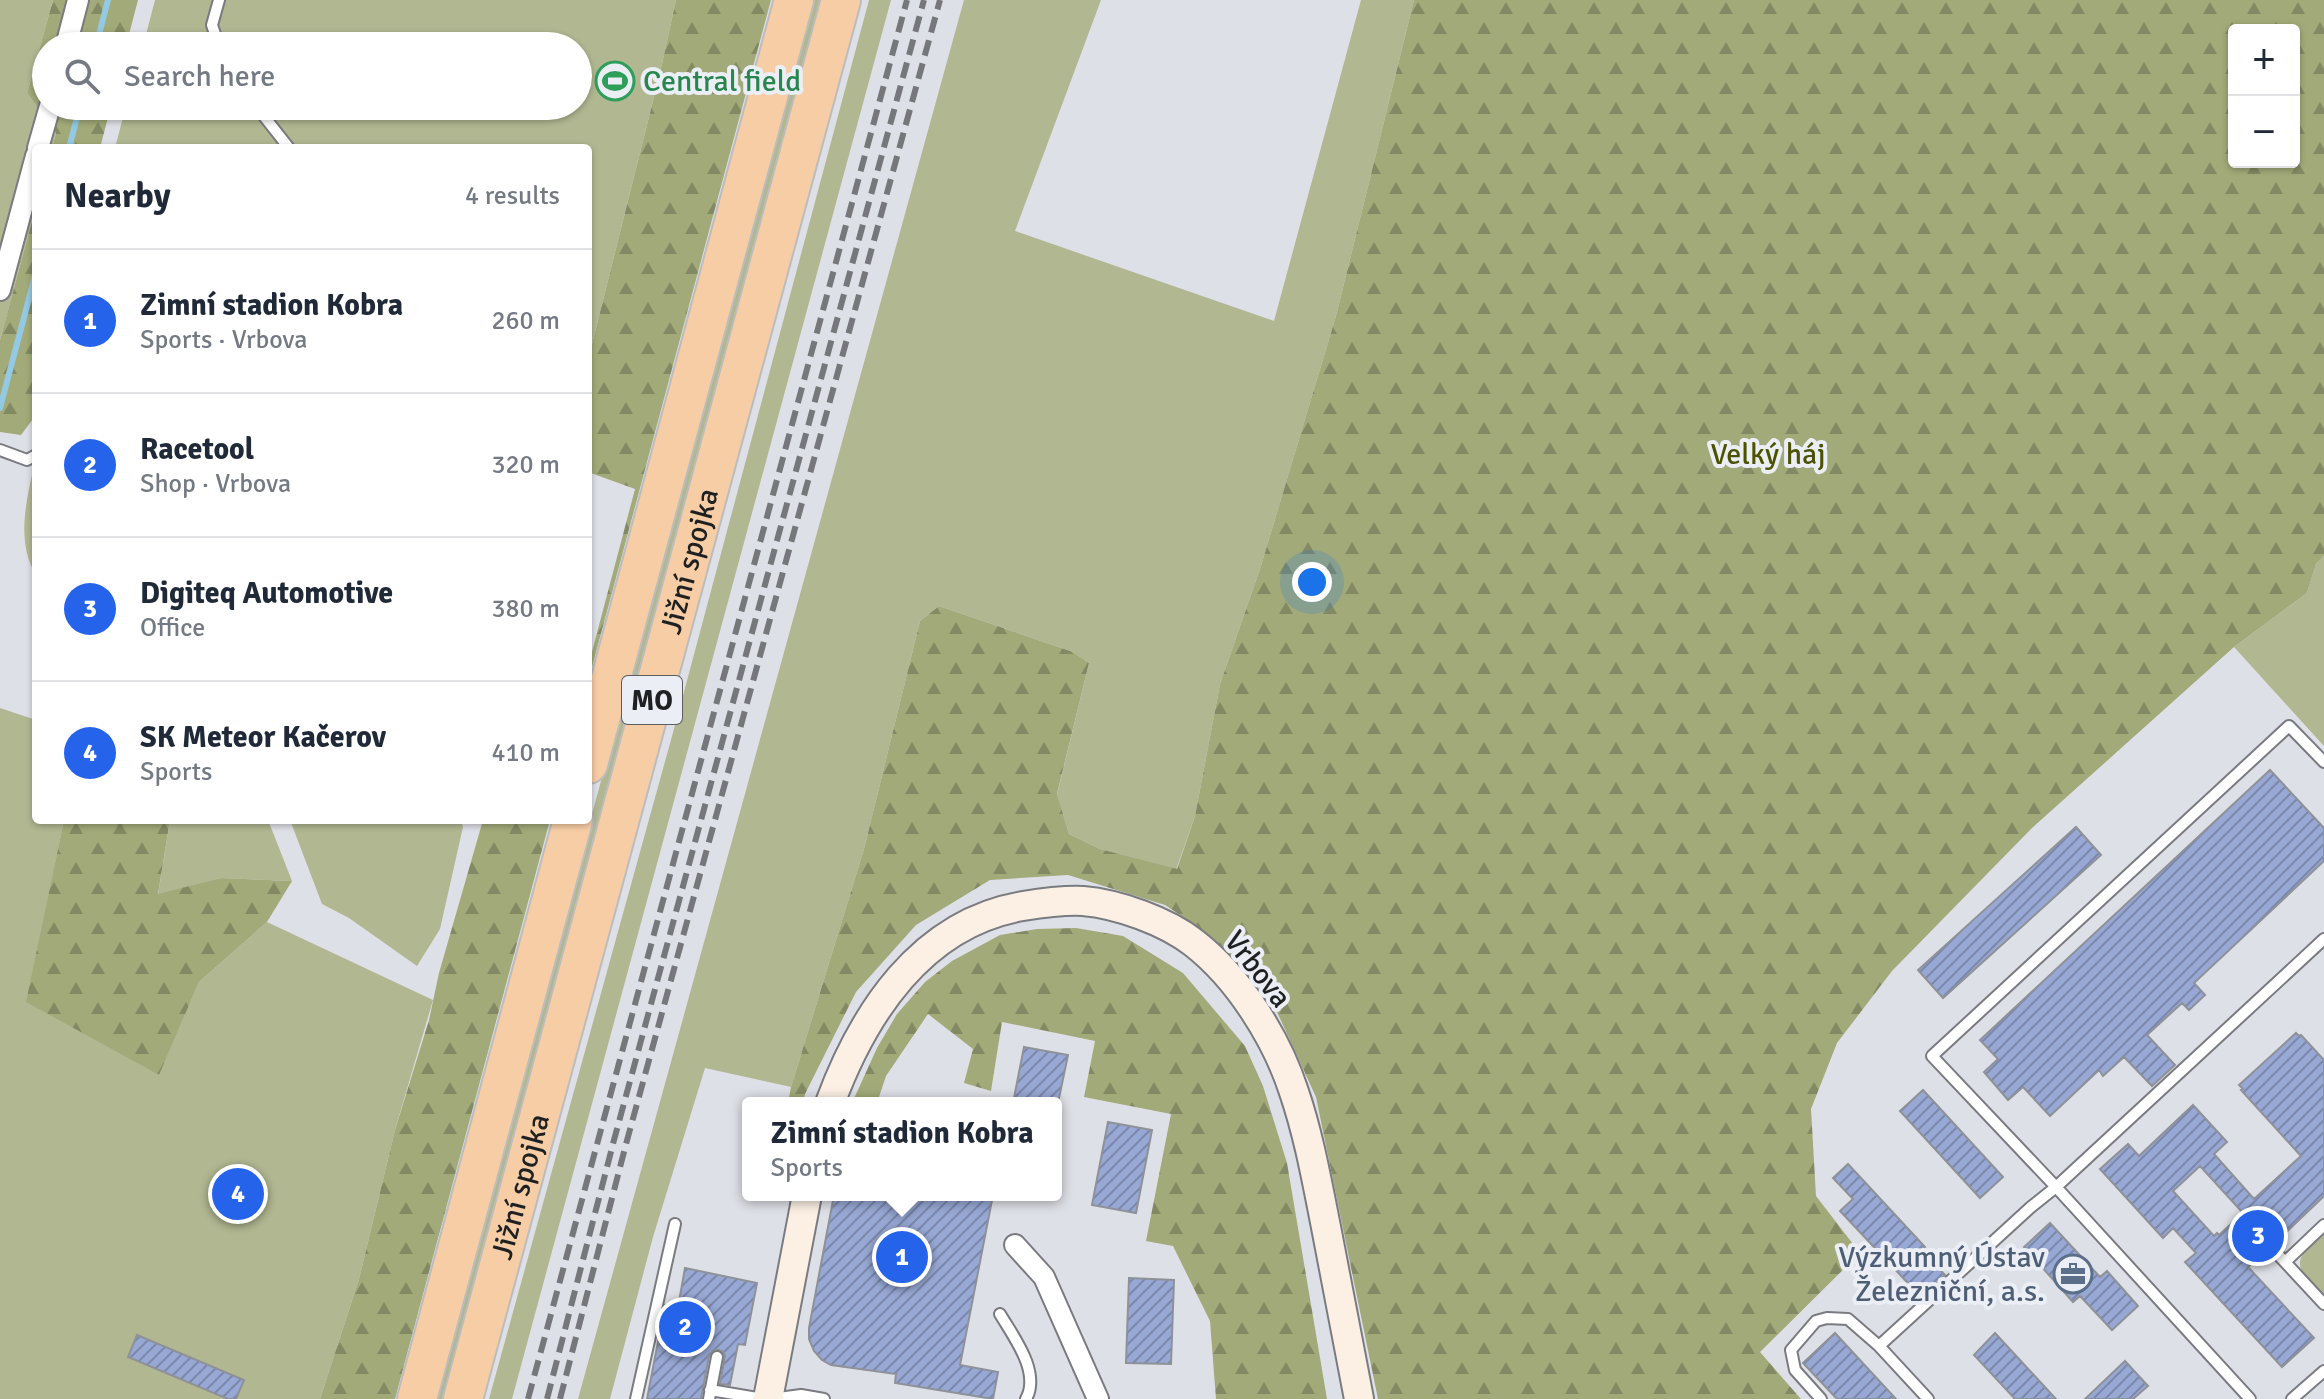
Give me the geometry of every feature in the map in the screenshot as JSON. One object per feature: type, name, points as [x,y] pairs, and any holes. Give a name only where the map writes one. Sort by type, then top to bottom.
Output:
[{"type":"highway","name":"Jižní spojka","points":[[592,749],[794,0]]},
{"type":"highway","name":"Jižní spojka","points":[[463,1399],[841,0]]},
{"type":"highway","name":"Jižní spojka","points":[[417,1399],[572,824]]},
{"type":"main road","name":"Vrbova","points":[[832,1097],[842,1069],[868,1020],[897,979],[930,948],[974,920],[1011,908],[1047,902],[1082,901],[1113,906],[1153,920],[1194,942],[1229,977],[1257,1014],[1294,1089],[1309,1142],[1359,1399]]},
{"type":"main road","points":[[768,1399],[806,1201]]},
{"type":"street","points":[[70,32],[78,0]]},
{"type":"street","points":[[39,144],[46,120]]},
{"type":"street","points":[[0,290],[32,171]]},
{"type":"street","points":[[1015,1245],[1044,1277],[1098,1399]]},
{"type":"lane","points":[[214,32],[212,25],[219,0]]},
{"type":"lane","points":[[267,120],[286,144]]},
{"type":"lane","points":[[4,451],[27,460],[32,457]]},
{"type":"lane","points":[[2250,1399],[1932,1056],[2289,726],[2324,762]]},
{"type":"lane","points":[[1879,1346],[2324,939]]},
{"type":"lane","points":[[636,1399],[675,1224]]},
{"type":"lane","points":[[2285,1262],[2324,1225]]},
{"type":"lane","points":[[2271,1247],[2324,1304]]},
{"type":"lane","points":[[1000,1314],[1021,1350],[1029,1374],[1026,1399]]},
{"type":"lane","points":[[1821,1399],[1795,1370],[1791,1350],[1816,1321],[1827,1318],[1848,1319],[1879,1346],[1928,1399]]},
{"type":"lane","points":[[717,1357],[709,1395],[768,1399],[801,1395],[824,1399]]},
{"type":"lane","points":[[2292,1399],[2324,1371]]},
{"type":"green space","points":[[0,0],[53,0],[44,32],[32,32],[32,75],[27,93],[32,100],[32,120],[47,120],[56,133],[53,144],[32,144],[32,221],[0,340]]},
{"type":"green space","points":[[53,0],[138,0],[130,32],[44,32]]},
{"type":"green space","name":"Central field","points":[[155,0],[676,0],[592,344],[592,144],[116,144],[122,120],[592,120],[592,32],[147,32]]},
{"type":"green space","points":[[676,0],[771,0],[592,667],[592,652],[635,489],[592,473],[592,344]]},
{"type":"green space","points":[[812,0],[822,0],[444,1399],[434,1399],[589,824],[592,824],[592,814]]},
{"type":"green space","points":[[869,0],[891,0],[512,1399],[489,1399],[677,718]]},
{"type":"green space","points":[[964,0],[1101,0],[1015,231],[1274,321],[1361,0],[1414,0],[1336,316],[1260,569],[1220,684],[1195,816],[1176,870],[1100,849],[1069,834],[1057,795],[1089,663],[1073,652],[939,606],[920,621],[864,849],[791,1087],[705,1068],[653,1237],[610,1399],[578,1399]]},
{"type":"green space","name":"Velký háj","points":[[1414,0],[2324,0],[2324,556],[2316,564],[2307,593],[2234,647],[2032,828],[1892,971],[1837,1043],[1811,1109],[1816,1196],[1860,1253],[1760,1352],[1801,1399],[1378,1399],[1316,1097],[1272,1001],[1198,927],[1165,905],[1068,875],[990,880],[916,925],[856,992],[804,1097],[789,1097],[864,849],[920,621],[939,606],[1073,652],[1089,663],[1057,794],[1069,834],[1100,849],[1177,869],[1195,816],[1220,684],[1260,569],[1336,316]]},
{"type":"green space","points":[[32,75],[32,100],[27,93]]},
{"type":"green space","points":[[47,120],[107,120],[101,144],[53,144],[56,133]]},
{"type":"green space","points":[[32,221],[32,420],[21,435],[0,432],[0,340]]},
{"type":"green space","points":[[32,475],[32,567],[24,536]]},
{"type":"green space","points":[[2324,556],[2324,746],[2234,647],[2307,593],[2316,564]]},
{"type":"green space","points":[[0,708],[32,719],[32,824],[63,824],[27,1002],[159,1074],[199,982],[267,922],[433,1000],[395,1130],[359,1279],[320,1399],[0,1399]]},
{"type":"green space","points":[[63,824],[169,824],[158,894],[221,878],[292,881],[267,922],[199,982],[159,1075],[26,1002]]},
{"type":"green space","points":[[169,824],[270,824],[292,881],[221,878],[158,895]]},
{"type":"green space","points":[[292,824],[462,824],[440,929],[417,966],[349,918],[322,904]]},
{"type":"green space","points":[[482,824],[549,824],[395,1399],[320,1399],[359,1279],[395,1130],[429,1020],[439,973]]},
{"type":"green space","points":[[1076,928],[1123,936],[1183,973],[1245,1046],[1263,1086],[1287,1163],[1327,1399],[1216,1399],[1210,1321],[1173,1246],[1146,1241],[1171,1114],[1084,1097],[1095,1041],[1002,1022],[991,1091],[964,1083],[973,1049],[928,1014],[886,1076],[879,1097],[855,1097],[897,1014],[925,982],[952,961],[1000,935],[1037,929]]},
{"type":"green space","points":[[2324,1231],[2324,1298],[2307,1279],[2300,1264],[2305,1250]]},
{"type":"building","points":[[2270,770],[2324,828],[2324,861],[2194,983],[2205,995],[2189,1010],[2182,1003],[2147,1035],[2175,1065],[2152,1086],[2124,1057],[2103,1076],[2099,1070],[2050,1116],[2023,1087],[2008,1100],[1984,1072],[1998,1059],[1980,1040]]},
{"type":"building","points":[[2076,827],[2101,855],[1943,998],[1918,970]]},
{"type":"building","points":[[2296,1033],[2324,1060],[2324,1196],[2277,1241],[2270,1239],[2265,1242],[2265,1252],[2248,1267],[2314,1338],[2282,1367],[2185,1262],[2196,1253],[2173,1228],[2163,1238],[2100,1169],[2128,1144],[2139,1156],[2193,1105],[2227,1142],[2214,1154],[2254,1199],[2301,1156],[2239,1085]],"holes":[[[2200,1166],[2243,1213],[2214,1236],[2173,1191]]]},
{"type":"building","points":[[1024,1047],[1068,1055],[1059,1097],[1014,1097]]},
{"type":"building","points":[[1923,1090],[2003,1177],[1980,1198],[1900,1111]]},
{"type":"building","points":[[1108,1122],[1152,1130],[1136,1213],[1092,1205]]},
{"type":"building","points":[[1848,1164],[1925,1247],[1922,1250],[1945,1275],[1921,1297],[1840,1211],[1853,1199],[1833,1178]]},
{"type":"building","points":[[833,1201],[992,1201],[960,1365],[998,1372],[993,1399],[895,1383],[896,1374],[831,1365],[814,1351],[809,1328]]},
{"type":"building","name":"Výzkumný Ústav Železniční, a.s.","points":[[2050,1223],[2100,1277],[2107,1271],[2138,1306],[2112,1330],[2080,1296],[2073,1302],[2024,1247]]},
{"type":"building","points":[[685,1268],[757,1283],[745,1345],[738,1344],[730,1385],[720,1384],[725,1355],[715,1349],[709,1356],[701,1399],[647,1399],[665,1305],[678,1307]]},
{"type":"building","points":[[1129,1278],[1174,1280],[1171,1364],[1126,1363]]},
{"type":"building","points":[[1835,1333],[1896,1399],[1837,1399],[1803,1363]]},
{"type":"building","points":[[1995,1333],[2056,1399],[2015,1399],[1974,1355]]},
{"type":"building","points":[[137,1335],[244,1380],[236,1399],[228,1399],[128,1357]]},
{"type":"building","points":[[2125,1361],[2148,1386],[2133,1399],[2085,1399]]},
{"type":"waterway","points":[[100,32],[108,0]]},
{"type":"waterway","points":[[70,144],[76,120]]},
{"type":"waterway","points":[[0,408],[32,287]]},
{"type":"railway","points":[[528,1399],[907,0]]},
{"type":"railway","points":[[547,1399],[614,1140],[924,0]]},
{"type":"railway","points":[[560,1399],[626,1144],[940,0]]},
{"type":"place","name":"Central field","points":[[615,81]]},
{"type":"place","name":"SK Meteor Kačerov","points":[[238,1194]]},
{"type":"place","name":"Digiteq Automotive","points":[[2258,1236]]},
{"type":"place","name":"Zimní stadion Kobra","points":[[902,1257]]},
{"type":"place","name":"Výzkumný Ústav Železniční, a.s.","points":[[2073,1274]]},
{"type":"place","name":"Racetool","points":[[685,1327]]}]
